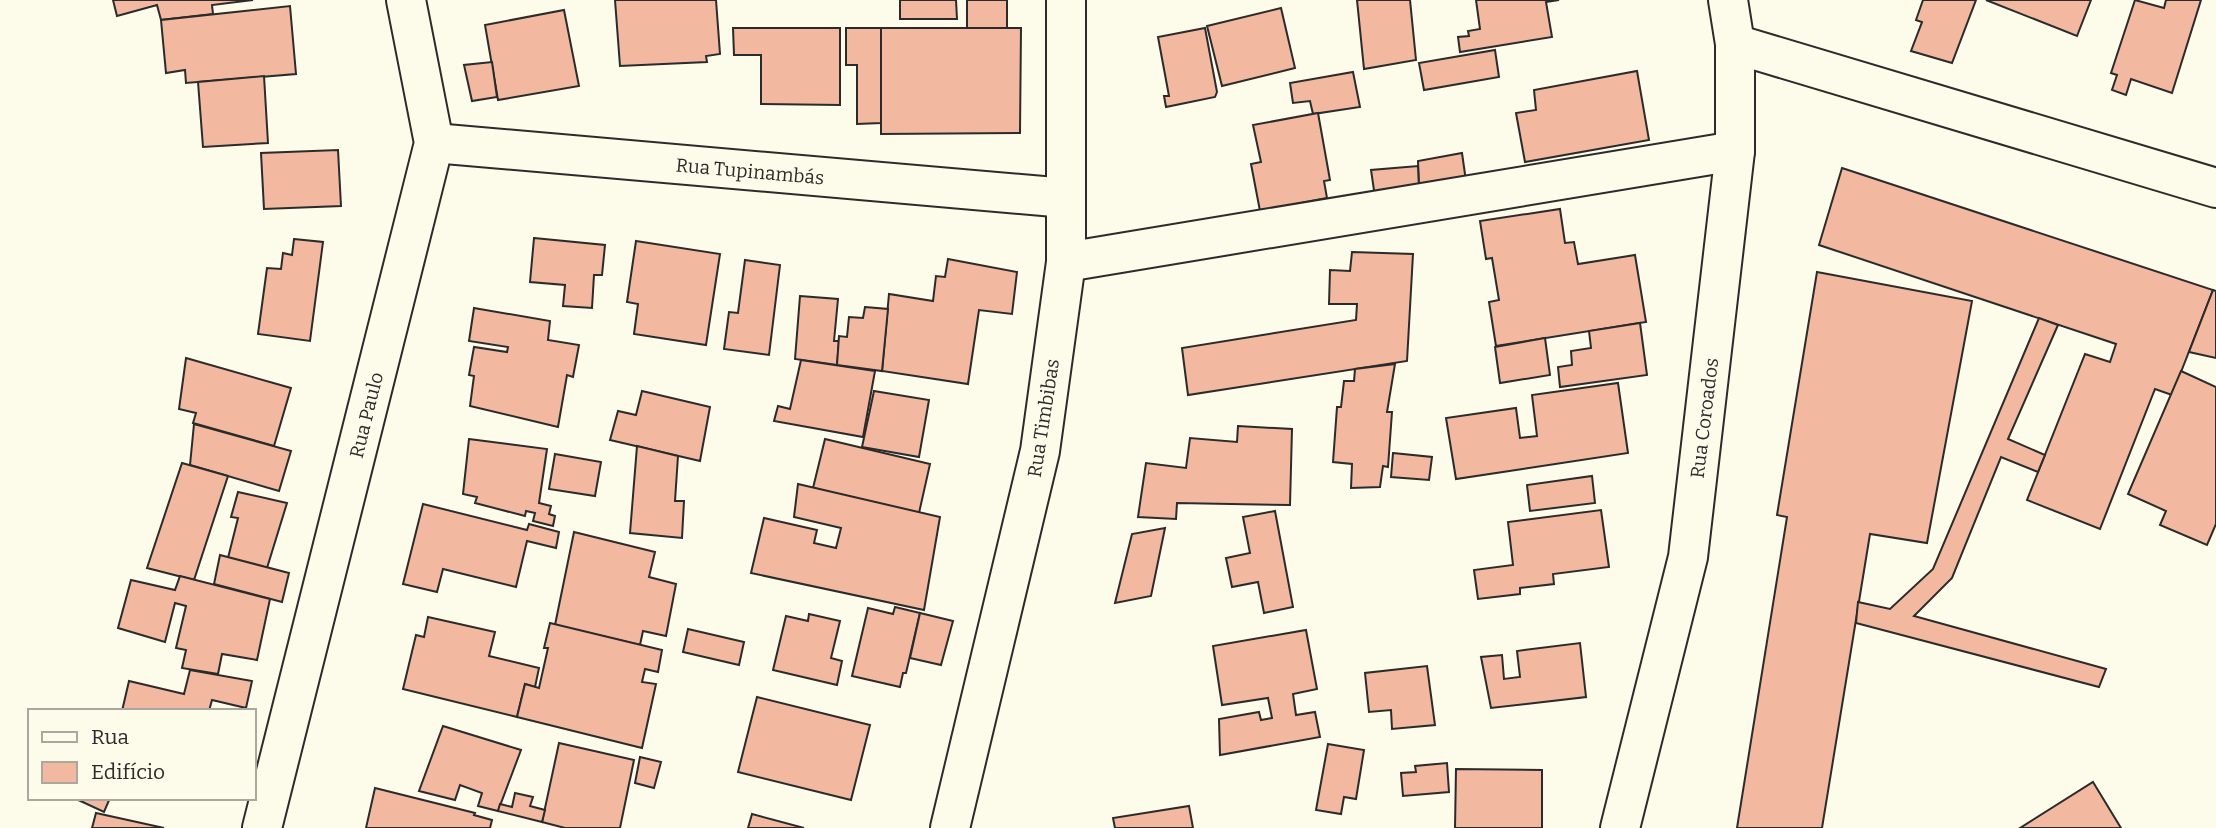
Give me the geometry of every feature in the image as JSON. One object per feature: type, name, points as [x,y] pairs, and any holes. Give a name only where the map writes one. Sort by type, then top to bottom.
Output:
[{"type":"street","name":"Rua Paulo","points":[[262,828],[434,143],[406,0]]},
{"type":"street","name":"Rua Timbibas","points":[[950,828],[1040,451],[1066,262],[1066,0]]},
{"type":"street","name":"Rua Coroados","points":[[1620,828],[1688,557],[1735,151],[1735,44],[1728,0]]},
{"type":"street","points":[[1735,44],[2216,188]]},
{"type":"street","name":"Rua Tupinambás","points":[[434,143],[1066,198]]},
{"type":"street","points":[[1066,262],[1735,151]]},
{"type":"building","points":[[113,0],[253,0],[212,5],[213,14],[161,20],[157,5],[117,16]]},
{"type":"building","points":[[615,0],[716,0],[720,54],[706,56],[707,62],[620,66]]},
{"type":"building","points":[[900,0],[956,0],[957,19],[900,19]]},
{"type":"building","points":[[967,0],[1007,0],[1007,29],[967,28]]},
{"type":"building","points":[[1357,0],[1410,0],[1416,60],[1364,69]]},
{"type":"building","points":[[1476,0],[1559,0],[1546,2],[1552,37],[1460,52],[1458,37],[1469,36],[1468,31],[1480,29]]},
{"type":"building","points":[[1923,0],[1976,0],[1952,63],[1911,51],[1922,22],[1916,20]]},
{"type":"building","points":[[1986,0],[2091,0],[2077,36]]},
{"type":"building","points":[[2135,0],[2164,8],[2166,0],[2201,0],[2172,93],[2131,79],[2126,95],[2112,90],[2117,75],[2111,73]]},
{"type":"building","points":[[290,6],[296,74],[186,83],[185,70],[166,73],[161,20]]},
{"type":"building","points":[[1281,8],[1295,68],[1222,86],[1207,26]]},
{"type":"building","points":[[564,10],[579,86],[498,100],[485,25]]},
{"type":"building","points":[[733,28],[840,28],[840,105],[761,104],[761,55],[734,55]]},
{"type":"building","points":[[846,28],[881,28],[881,123],[857,124],[857,65],[846,65]]},
{"type":"building","points":[[881,28],[1021,28],[1020,133],[881,134]]},
{"type":"building","points":[[1205,28],[1217,92],[1215,97],[1166,107],[1164,96],[1169,96],[1158,37]]},
{"type":"building","points":[[1495,50],[1499,77],[1424,90],[1419,63]]},
{"type":"building","points":[[492,62],[497,97],[472,101],[464,65]]},
{"type":"building","points":[[1637,71],[1649,140],[1525,162],[1516,113],[1536,110],[1534,90]]},
{"type":"building","points":[[1353,72],[1360,107],[1313,114],[1310,101],[1293,103],[1290,83]]},
{"type":"building","points":[[264,76],[268,143],[203,147],[198,82]]},
{"type":"building","points":[[1318,113],[1330,180],[1324,181],[1327,198],[1260,211],[1251,164],[1261,162],[1253,125]]},
{"type":"building","points":[[338,150],[341,206],[264,209],[261,153]]},
{"type":"building","points":[[1462,153],[1466,181],[1419,189],[1418,161]]},
{"type":"building","points":[[1418,166],[1419,189],[1375,197],[1371,170]]},
{"type":"building","points":[[1842,168],[2213,290],[2172,395],[2155,389],[2100,529],[2027,500],[2085,354],[2110,362],[2116,344],[1819,245]]},
{"type":"building","points":[[1560,209],[1565,243],[1574,242],[1578,264],[1635,255],[1646,322],[1496,346],[1489,302],[1499,300],[1492,258],[1486,259],[1480,221]]},
{"type":"building","points":[[534,238],[605,245],[602,275],[594,275],[592,308],[563,306],[565,285],[530,282]]},
{"type":"building","points":[[294,239],[323,242],[310,341],[258,334],[267,268],[281,269],[283,253],[292,255]]},
{"type":"building","points":[[636,241],[720,254],[706,345],[634,334],[638,304],[627,302]]},
{"type":"building","points":[[1352,252],[1413,254],[1407,361],[1188,395],[1182,348],[1356,320],[1357,304],[1329,304],[1330,270],[1350,271]]},
{"type":"building","points":[[948,259],[1017,272],[1012,314],[979,310],[968,384],[882,371],[889,294],[933,301],[936,276],[945,277]]},
{"type":"building","points":[[745,260],[780,265],[769,355],[724,349],[729,312],[738,313]]},
{"type":"building","points":[[1817,272],[1972,301],[1927,543],[1870,534],[1822,828],[1737,828],[1787,517],[1777,515]]},
{"type":"building","points":[[2213,290],[2216,291],[2216,358],[2189,352]]},
{"type":"building","points":[[800,296],[838,299],[834,341],[839,341],[837,365],[795,359]]},
{"type":"building","points":[[865,307],[888,309],[882,371],[837,365],[839,336],[847,337],[849,317],[863,318]]},
{"type":"building","points":[[474,308],[550,321],[548,340],[579,345],[573,377],[567,375],[558,427],[470,406],[474,376],[469,375],[474,347],[507,352],[508,347],[469,341]]},
{"type":"building","points":[[2039,318],[2058,325],[2008,439],[2045,455],[2038,472],[2001,457],[1952,578],[1914,616],[2106,669],[2099,687],[1856,623],[1858,602],[1890,609],[1933,569]]},
{"type":"building","points":[[1640,323],[1647,375],[1560,387],[1558,367],[1572,365],[1571,351],[1591,348],[1589,331]]},
{"type":"building","points":[[1545,338],[1550,375],[1500,383],[1495,347]]},
{"type":"building","points":[[186,358],[291,388],[274,446],[193,423],[196,413],[179,409]]},
{"type":"building","points":[[801,360],[875,371],[863,437],[774,421],[778,406],[790,409]]},
{"type":"building","points":[[1395,364],[1387,412],[1392,412],[1388,467],[1383,466],[1380,487],[1351,488],[1352,464],[1333,462],[1337,407],[1341,407],[1344,381],[1354,381],[1355,369]]},
{"type":"building","points":[[2181,371],[2216,387],[2216,524],[2207,545],[2160,525],[2166,511],[2128,494]]},
{"type":"building","points":[[1618,383],[1628,453],[1456,479],[1446,418],[1516,408],[1520,438],[1537,436],[1532,395]]},
{"type":"building","points":[[642,391],[710,407],[700,461],[610,440],[618,411],[636,415]]},
{"type":"building","points":[[874,391],[929,400],[919,457],[862,447]]},
{"type":"building","points":[[194,424],[291,451],[279,491],[190,465]]},
{"type":"building","points":[[1238,426],[1292,429],[1290,505],[1177,503],[1176,519],[1138,517],[1146,463],[1186,468],[1190,438],[1237,442]]},
{"type":"building","points":[[469,439],[547,449],[539,503],[551,506],[549,514],[555,516],[553,526],[533,521],[535,513],[526,511],[525,516],[475,503],[477,497],[463,494]]},
{"type":"building","points":[[825,439],[930,464],[919,513],[813,488]]},
{"type":"building","points":[[637,446],[678,456],[675,501],[684,501],[682,538],[630,533]]},
{"type":"building","points":[[1393,453],[1432,457],[1429,480],[1391,477]]},
{"type":"building","points":[[555,454],[601,462],[595,496],[549,489]]},
{"type":"building","points":[[182,463],[228,476],[194,580],[147,568]]},
{"type":"building","points":[[1592,476],[1595,503],[1530,511],[1527,485]]},
{"type":"building","points":[[798,484],[940,517],[924,610],[751,573],[764,518],[817,530],[814,543],[836,548],[841,528],[794,517]]},
{"type":"building","points":[[238,492],[287,503],[267,568],[228,558],[238,518],[231,517]]},
{"type":"building","points":[[423,504],[527,530],[529,524],[559,532],[556,548],[527,541],[516,587],[443,569],[437,592],[403,584]]},
{"type":"building","points":[[1601,510],[1609,567],[1553,574],[1554,584],[1520,588],[1520,594],[1478,599],[1474,570],[1513,565],[1508,522]]},
{"type":"building","points":[[1275,511],[1293,607],[1264,613],[1258,582],[1232,587],[1226,558],[1250,553],[1243,517]]},
{"type":"building","points":[[1165,528],[1151,596],[1115,603],[1132,534]]},
{"type":"building","points":[[574,532],[655,552],[649,577],[676,584],[666,636],[643,631],[640,645],[555,625]]},
{"type":"building","points":[[220,555],[289,573],[282,602],[214,584]]},
{"type":"building","points":[[180,576],[270,599],[257,660],[222,654],[218,674],[182,668],[186,650],[176,648],[186,606],[175,603],[165,642],[118,628],[131,580],[175,590]]},
{"type":"building","points":[[895,607],[920,613],[906,673],[903,673],[900,687],[852,676],[868,608],[893,614]]},
{"type":"building","points":[[920,613],[953,621],[941,665],[910,658]]},
{"type":"building","points":[[809,614],[840,621],[831,658],[842,661],[837,685],[773,670],[786,616],[808,621]]},
{"type":"building","points":[[428,617],[495,632],[489,656],[539,668],[535,687],[525,684],[517,717],[403,689],[416,635],[424,637]]},
{"type":"building","points":[[550,623],[662,650],[658,672],[645,669],[642,682],[656,684],[642,748],[517,717],[525,684],[539,688],[548,648],[544,648]]},
{"type":"building","points":[[688,629],[744,642],[739,665],[683,652]]},
{"type":"building","points":[[1306,630],[1317,689],[1293,694],[1296,715],[1315,712],[1320,737],[1220,755],[1219,719],[1259,712],[1261,720],[1272,718],[1268,698],[1222,705],[1213,646]]},
{"type":"building","points":[[1580,643],[1586,697],[1491,708],[1481,657],[1502,655],[1504,679],[1520,677],[1517,651]]},
{"type":"building","points":[[1427,666],[1435,725],[1392,729],[1391,710],[1369,712],[1365,673]]},
{"type":"building","points":[[190,670],[252,681],[246,708],[212,700],[210,709],[122,709],[129,681],[184,694]]},
{"type":"building","points":[[757,697],[870,725],[851,800],[738,772]]},
{"type":"building","points":[[443,726],[521,750],[498,811],[478,806],[482,793],[460,785],[455,800],[419,791]]},
{"type":"building","points":[[559,743],[634,760],[620,828],[565,828],[542,822]]},
{"type":"building","points":[[1328,744],[1364,750],[1356,799],[1344,797],[1341,814],[1316,810]]},
{"type":"building","points":[[640,757],[661,762],[654,788],[635,783]]},
{"type":"building","points":[[1447,763],[1449,792],[1403,796],[1401,773],[1416,772],[1415,766]]},
{"type":"building","points":[[1456,769],[1542,770],[1542,828],[1455,828]]},
{"type":"building","points":[[2093,782],[2121,828],[2020,828]]},
{"type":"building","points":[[375,788],[475,813],[474,815],[492,820],[490,828],[366,828]]},
{"type":"building","points":[[515,793],[533,797],[530,806],[545,810],[542,822],[498,811],[500,804],[512,807]]},
{"type":"building","points":[[78,800],[109,800],[104,812]]},
{"type":"building","points":[[1189,806],[1193,828],[1115,828],[1113,818]]},
{"type":"building","points":[[96,813],[164,828],[92,828]]},
{"type":"building","points":[[752,814],[804,828],[748,828]]}]
